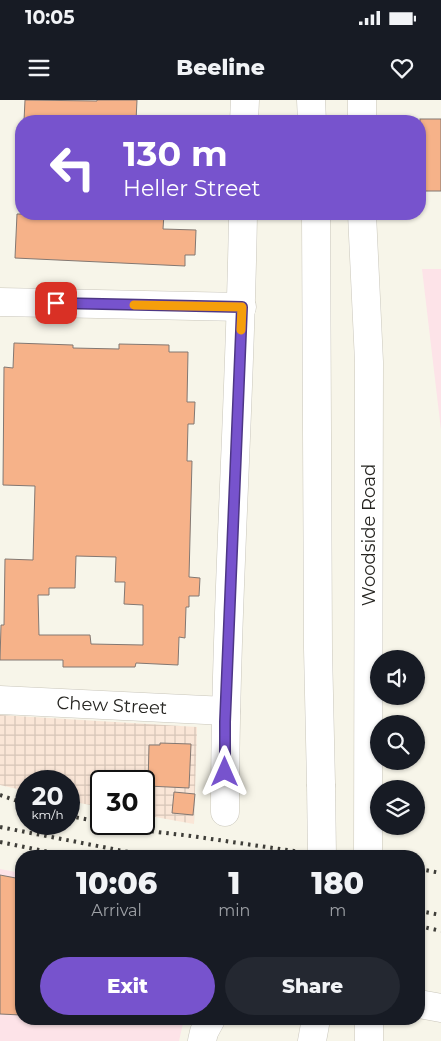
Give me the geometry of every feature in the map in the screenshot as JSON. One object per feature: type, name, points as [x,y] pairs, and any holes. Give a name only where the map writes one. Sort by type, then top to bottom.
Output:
[{"type":"main road","points":[[244,115],[245,100]]},
{"type":"main road","points":[[311,100],[312,115]]},
{"type":"main road","points":[[362,100],[362,115]]},
{"type":"main road","points":[[225,812],[226,711],[242,307],[243,220]]},
{"type":"main road","points":[[316,220],[318,639],[322,850]]},
{"type":"main road","name":"Woodside Road","points":[[362,220],[369,362],[368,850]]},
{"type":"main road","points":[[0,302],[242,307]]},
{"type":"main road","name":"Chew Street","points":[[0,700],[226,711]]},
{"type":"main road","points":[[425,1005],[441,1008]]},
{"type":"main road","points":[[202,1041],[208,1025]]},
{"type":"main road","points":[[312,1041],[315,1025]]},
{"type":"main road","points":[[322,1041],[323,1025]]},
{"type":"main road","points":[[369,1025],[369,1041]]},
{"type":"shaded area","points":[[422,269],[441,269],[441,430]]},
{"type":"shaded area","points":[[0,715],[197,727],[194,824],[155,817],[155,770],[90,770],[90,805],[80,803],[80,770],[15,770],[15,788],[0,785]]},
{"type":"shaded area","points":[[0,869],[15,872],[15,1025],[183,1025],[179,1041],[0,1041]]},
{"type":"building","points":[[25,100],[137,100],[136,115],[24,115]]},
{"type":"building","points":[[426,119],[441,119],[441,191],[426,191]]},
{"type":"building","points":[[17,220],[164,220],[163,229],[196,230],[195,255],[185,255],[185,266],[15,258]]},
{"type":"building","points":[[14,343],[73,345],[73,348],[119,349],[119,344],[169,345],[169,352],[188,352],[187,402],[195,402],[194,424],[188,424],[187,461],[192,461],[189,577],[200,578],[199,596],[189,596],[189,607],[186,607],[185,638],[179,637],[178,665],[136,663],[135,667],[63,667],[63,660],[0,660],[1,625],[4,625],[5,559],[33,560],[35,486],[3,485],[4,367],[13,368]],"holes":[[[76,556],[116,557],[115,582],[125,582],[124,604],[143,605],[143,645],[91,644],[90,635],[39,635],[38,595],[49,595],[49,588],[75,588]]]},
{"type":"building","points":[[160,743],[191,744],[189,788],[155,786],[155,770],[148,770],[149,745],[160,745]]},
{"type":"building","points":[[174,792],[195,794],[193,815],[172,813]]},
{"type":"building","points":[[0,875],[15,878],[15,1015],[0,1014]]},
{"type":"railway","points":[[0,795],[15,800]]},
{"type":"railway","points":[[80,818],[90,820]]},
{"type":"railway","points":[[0,827],[118,850]]},
{"type":"railway","points":[[155,832],[287,850]]},
{"type":"railway","points":[[0,842],[39,850]]},
{"type":"railway","points":[[425,870],[441,873]]},
{"type":"railway","points":[[425,912],[441,915]]},
{"type":"railway","points":[[425,927],[441,931]]},
{"type":"slow traffic","points":[[134,305],[242,307],[241,330]]},
{"type":"route","points":[[56,303],[242,307],[225,722],[225,772]]}]
